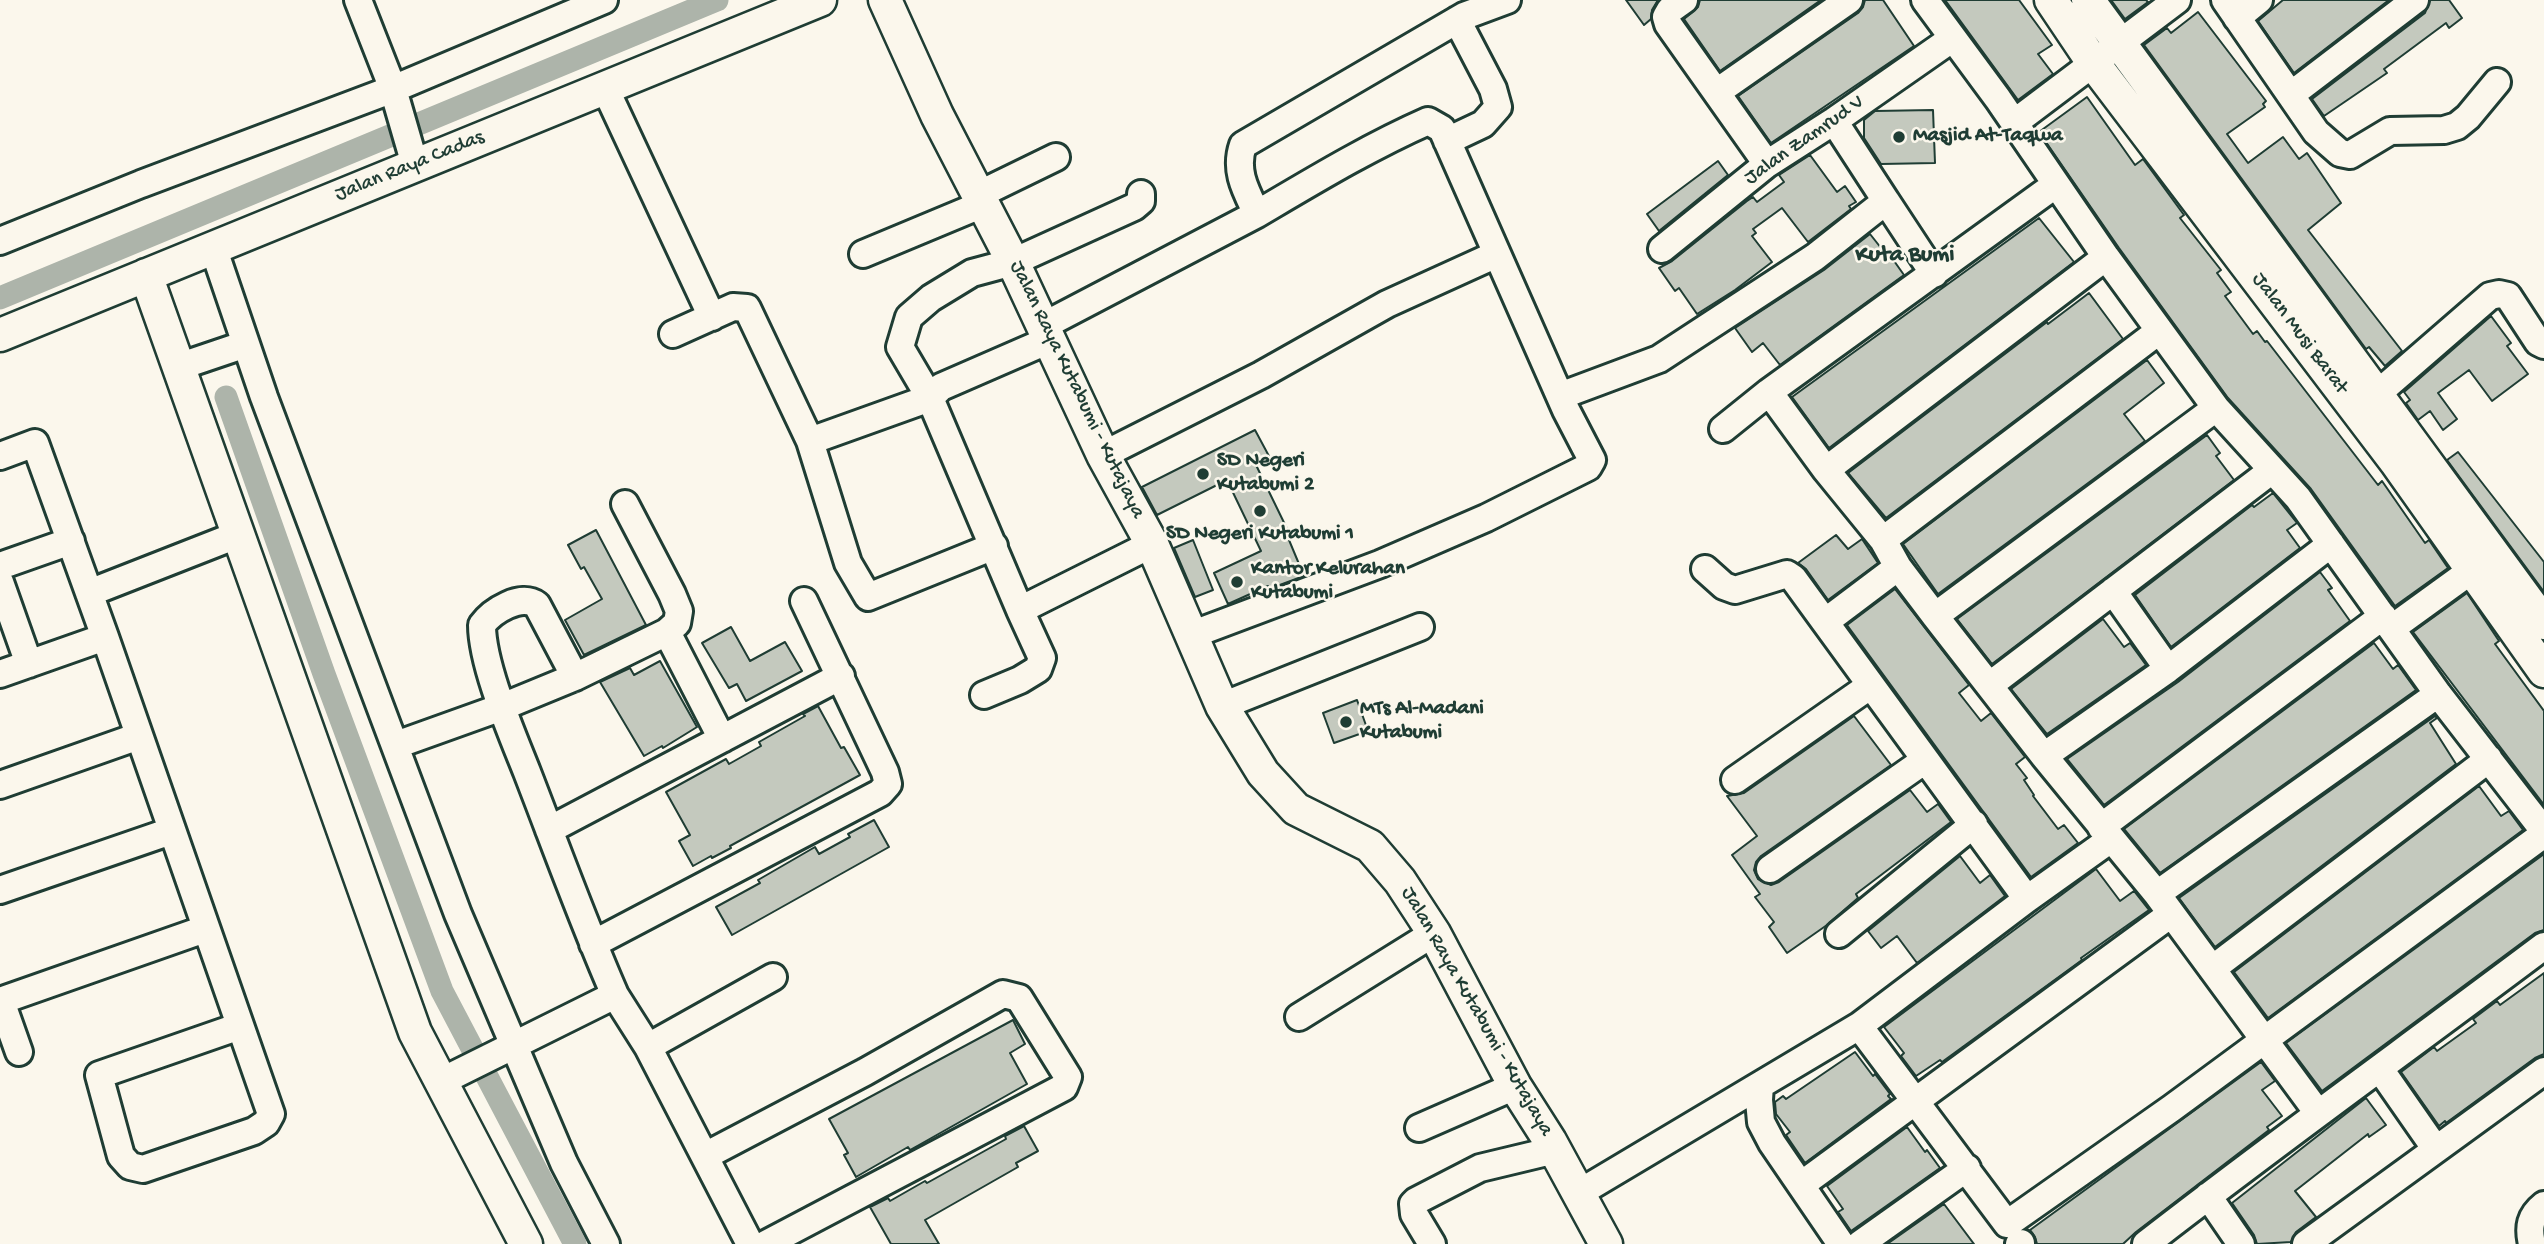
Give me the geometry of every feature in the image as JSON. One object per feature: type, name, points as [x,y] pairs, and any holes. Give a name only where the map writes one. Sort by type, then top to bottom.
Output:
[{"type":"street","points":[[358,0],[393,89],[409,142]]},
{"type":"street","points":[[0,241],[141,184],[393,89],[604,0]]},
{"type":"street","name":"Jalan Raya Cadas","points":[[0,335],[213,247],[409,142],[605,88],[820,0]]},
{"type":"street","name":"Jalan Raya Kutabumi - Kutajaya","points":[[885,0],[937,115],[1013,262],[1103,455],[1152,544],[1222,706],[1263,773],[1296,809],[1370,846],[1400,881],[1434,933],[1515,1087],[1555,1150],[1606,1244]]},
{"type":"street","points":[[1257,214],[1240,178],[1238,159],[1243,145],[1459,12],[1507,0]]},
{"type":"street","points":[[1684,0],[1670,10],[1666,17],[1668,24],[1767,164]]},
{"type":"street","points":[[1717,92],[1849,0]]},
{"type":"street","points":[[1859,1026],[1967,1168],[2017,1239],[2172,1108],[2263,1038],[2544,833],[2438,694],[2298,498],[2216,408],[1925,0]]},
{"type":"street","name":"Jalan Musi Barat","points":[[2051,0],[2094,64],[2367,403]]},
{"type":"street","name":"Jalan Musi Barat","points":[[2088,0],[2367,403],[2482,562],[2544,671]]},
{"type":"street","points":[[2014,123],[2177,0]]},
{"type":"street","points":[[2259,0],[2231,9],[2316,132],[2340,153],[2350,155],[2390,131],[2444,130],[2457,126],[2497,82]]},
{"type":"street","points":[[2291,94],[2415,0]]},
{"type":"street","points":[[1447,141],[1483,124],[1498,107],[1493,89],[1459,12]]},
{"type":"street","name":"Jalan Zamrud V","points":[[1662,249],[1767,164],[1953,38]]},
{"type":"street","points":[[605,88],[712,317]]},
{"type":"street","points":[[810,441],[930,398],[941,387],[1046,333],[1345,163],[1428,121],[1442,129],[1560,396],[1592,460],[1588,467],[1486,519],[1380,564],[1191,635]]},
{"type":"street","points":[[1834,121],[1934,274]]},
{"type":"street","points":[[863,254],[980,200],[1056,157]]},
{"type":"street","points":[[1723,429],[1769,392],[2055,185]]},
{"type":"street","points":[[984,695],[1020,680],[1038,669],[1042,658],[930,398],[900,347],[909,317],[931,298],[972,273],[1013,262],[1134,207],[1141,201],[1141,194]]},
{"type":"street","points":[[1560,396],[1659,359],[1815,257],[1886,201]]},
{"type":"street","points":[[213,247],[246,344],[458,914],[564,1163],[606,1244]]},
{"type":"street","points":[[1103,455],[1261,375],[1387,304],[1497,254]]},
{"type":"street","points":[[1826,470],[2106,257]]},
{"type":"street","points":[[146,275],[415,1032],[447,1078],[526,1244]]},
{"type":"street","points":[[2367,403],[2490,296],[2508,296],[2538,342],[2544,345]]},
{"type":"street","points":[[673,334],[733,307],[747,308],[810,441],[848,563],[868,597],[994,546]]},
{"type":"street","points":[[1883,540],[2159,331]]},
{"type":"street","points":[[178,367],[246,344]]},
{"type":"street","points":[[1769,392],[1826,470],[1883,540],[1935,616],[2164,904],[2318,1113]]},
{"type":"street","points":[[1935,616],[2216,408]]},
{"type":"street","points":[[0,456],[35,443],[106,637],[271,1114],[266,1123],[254,1131],[143,1170],[130,1166],[121,1156],[99,1075],[240,1026]]},
{"type":"street","points":[[1990,685],[2271,471]]},
{"type":"street","points":[[396,745],[502,707],[575,677],[667,632],[677,623],[679,611],[625,503]]},
{"type":"street","points":[[89,593],[237,535]]},
{"type":"street","points":[[0,566],[71,541]]},
{"type":"street","points":[[1020,610],[1152,544]]},
{"type":"street","points":[[2044,756],[2168,669],[2331,544]]},
{"type":"street","points":[[1579,1193],[1859,1026],[2027,898],[2106,833],[2388,622],[2482,562]]},
{"type":"street","name":"Jalan Musi Barat","points":[[2482,562],[2544,623]]},
{"type":"street","points":[[1825,622],[1899,567]]},
{"type":"street","points":[[1705,569],[1724,586],[1734,590],[1787,574],[1793,578],[2027,898]]},
{"type":"street","points":[[0,583],[29,664]]},
{"type":"street","points":[[2113,591],[2168,669]]},
{"type":"street","points":[[575,677],[537,605],[525,599],[488,617],[482,625],[502,707],[615,995],[648,1047],[750,1244]]},
{"type":"street","points":[[593,944],[885,789],[888,784],[885,772],[804,601]]},
{"type":"street","points":[[1222,706],[1420,628]]},
{"type":"street","points":[[667,632],[722,739]]},
{"type":"street","points":[[0,674],[106,637]]},
{"type":"street","points":[[550,830],[841,676]]},
{"type":"street","points":[[1735,780],[1871,685]]},
{"type":"street","points":[[1801,1185],[1832,1164],[2438,694]]},
{"type":"street","points":[[0,785],[139,736]]},
{"type":"street","points":[[2212,969],[2489,759]]},
{"type":"street","points":[[1770,869],[1925,760]]},
{"type":"street","points":[[1839,934],[1974,824]]},
{"type":"street","points":[[0,890],[171,831]]},
{"type":"street","points":[[19,1052],[0,1001],[205,929]]},
{"type":"street","points":[[1299,1017],[1434,933]]},
{"type":"street","points":[[2146,1244],[2544,946]]},
{"type":"street","points":[[648,1047],[773,977]]},
{"type":"street","points":[[705,1156],[865,1072],[1003,994],[1019,999],[1068,1077],[1064,1087],[766,1244]]},
{"type":"street","points":[[447,1078],[615,995]]},
{"type":"street","points":[[2380,1069],[2435,1148]]},
{"type":"street","points":[[2306,1244],[2544,1070]]},
{"type":"street","points":[[1760,1085],[1761,1122],[1772,1143],[1841,1244]]},
{"type":"street","points":[[1419,1128],[1515,1087]]},
{"type":"street","points":[[1432,1244],[1414,1214],[1413,1204],[1416,1201],[1480,1168],[1555,1150]]},
{"type":"street","points":[[1860,1244],[1967,1168]]},
{"type":"street","points":[[2208,1196],[2241,1244]]},
{"type":"street","points":[[2532,1244],[2531,1219],[2534,1212],[2544,1205]]},
{"type":"building","points":[[1626,0],[1658,0],[1652,10],[1651,19],[1644,25]]},
{"type":"building","points":[[1700,0],[1821,0],[1720,71],[1684,19],[1698,7]]},
{"type":"building","points":[[1865,0],[1883,0],[1914,46],[1771,143],[1738,96],[1858,13]]},
{"type":"building","points":[[1945,0],[2019,0],[2052,45],[2038,54],[2053,74],[2018,100]]},
{"type":"building","points":[[2111,0],[2146,0],[2148,2],[2125,19]]},
{"type":"building","points":[[2283,0],[2389,0],[2294,73],[2258,21]]},
{"type":"building","points":[[2430,0],[2449,0],[2462,18],[2449,28],[2446,23],[2384,69],[2387,73],[2324,116],[2312,99],[2425,13]]},
{"type":"building","points":[[2198,12],[2266,101],[2263,104],[2265,107],[2227,134],[2248,163],[2283,137],[2299,159],[2307,153],[2341,203],[2308,230],[2402,351],[2385,366],[2369,347],[2366,349],[2144,45],[2167,28],[2171,33]]},
{"type":"building","points":[[2087,97],[2135,165],[2143,159],[2184,215],[2180,218],[2221,270],[2217,273],[2231,292],[2225,296],[2253,334],[2257,331],[2265,342],[2267,341],[2378,485],[2382,481],[2425,543],[2429,540],[2448,568],[2395,606],[2311,489],[2228,398],[2039,132]]},
{"type":"building","name":"Masjid At-Taqwa","points":[[1933,110],[1935,163],[1881,164],[1864,138],[1864,120],[1875,111]]},
{"type":"building","points":[[1810,155],[1837,192],[1845,186],[1856,202],[1849,206],[1851,209],[1808,242],[1782,208],[1753,229],[1756,233],[1752,236],[1772,262],[1697,314],[1679,288],[1675,291],[1659,268],[1672,261],[1747,201],[1753,197],[1757,202],[1784,182],[1779,175]]},
{"type":"building","points":[[1718,161],[1728,175],[1659,231],[1647,214]]},
{"type":"building","points":[[2039,218],[2074,262],[1829,448],[1792,397]]},
{"type":"building","points":[[1870,234],[1885,253],[1887,251],[1904,275],[1780,365],[1763,343],[1752,352],[1735,328],[1824,270]]},
{"type":"building","points":[[2089,293],[2123,339],[1886,518],[1848,473]]},
{"type":"building","points":[[2491,316],[2511,343],[2507,346],[2528,374],[2492,401],[2469,370],[2438,393],[2457,419],[2443,430],[2430,411],[2418,420],[2406,403],[2410,400],[2404,392]]},
{"type":"building","points":[[2147,360],[2164,383],[2124,414],[2145,441],[1938,594],[1903,544]]},
{"type":"building","points":[[1255,430],[1270,458],[1256,465],[1292,539],[1289,540],[1304,576],[1269,589],[1268,586],[1228,604],[1214,573],[1261,551],[1227,480],[1157,515],[1142,487]]},
{"type":"building","points":[[2207,435],[2220,453],[2216,456],[2234,480],[1992,664],[1957,619]]},
{"type":"building","points":[[2458,452],[2544,562],[2544,592],[2447,460]]},
{"type":"building","points":[[2273,493],[2297,523],[2287,530],[2300,548],[2171,647],[2135,595],[2252,505],[2254,507]]},
{"type":"building","points":[[596,530],[646,625],[584,655],[565,620],[602,599],[568,545]]},
{"type":"building","points":[[1836,535],[1848,549],[1862,539],[1878,563],[1828,600],[1806,569],[1798,563]]},
{"type":"building","points":[[1193,540],[1213,590],[1195,597],[1174,548]]},
{"type":"building","points":[[2320,572],[2332,588],[2328,590],[2350,621],[2104,805],[2067,759],[2178,682]]},
{"type":"building","points":[[1895,589],[1969,685],[1959,693],[1981,721],[1991,713],[2025,757],[2016,764],[2027,778],[2024,780],[2033,796],[2058,829],[2064,825],[2078,843],[2031,877],[1847,625]]},
{"type":"building","points":[[2467,593],[2499,641],[2495,644],[2544,711],[2544,805],[2413,632]]},
{"type":"building","points":[[2103,619],[2124,647],[2130,643],[2146,665],[2047,734],[2011,689]]},
{"type":"building","points":[[731,627],[750,661],[785,642],[802,671],[746,701],[737,684],[729,688],[702,643]]},
{"type":"building","points":[[2374,643],[2393,669],[2398,665],[2416,690],[2160,873],[2124,829]]},
{"type":"building","points":[[660,661],[697,727],[663,748],[662,746],[644,756],[600,682],[630,668],[634,675]]},
{"type":"building","name":"MTs Al-Madani Kutabumi","points":[[1357,700],[1368,731],[1334,743],[1323,713]]},
{"type":"building","points":[[818,706],[841,748],[844,747],[860,775],[730,846],[731,848],[693,866],[679,841],[690,835],[666,792],[726,759],[729,764],[761,746],[759,742]]},
{"type":"building","points":[[1854,716],[1891,765],[1761,856],[1754,870],[1758,879],[1771,885],[1779,882],[1910,790],[1927,812],[1938,804],[1951,822],[1856,894],[1858,898],[1827,925],[1787,953],[1769,927],[1774,922],[1755,897],[1760,894],[1732,855],[1757,836],[1727,796],[1744,793]]},
{"type":"building","points":[[2435,716],[2437,718],[2430,723],[2456,764],[2215,947],[2179,898]]},
{"type":"building","points":[[2479,786],[2501,816],[2509,811],[2523,830],[2268,1018],[2234,972]]},
{"type":"building","points":[[874,820],[889,847],[732,935],[716,907],[760,883],[758,880],[815,847],[819,854]]},
{"type":"building","points":[[2544,854],[2544,930],[2535,933],[2322,1091],[2286,1043]]},
{"type":"building","points":[[1960,856],[1980,883],[1990,875],[2005,896],[1917,963],[1897,936],[1881,948],[1868,931]]},
{"type":"building","points":[[2096,869],[2120,901],[2134,891],[2149,910],[1942,1062],[1940,1060],[1916,1076],[1901,1056],[1904,1053],[1884,1027]]},
{"type":"building","points":[[2544,973],[2544,1054],[2439,1126],[2401,1072],[2434,1047],[2437,1051],[2476,1023],[2473,1019],[2497,1001],[2500,1005]]},
{"type":"building","points":[[1013,1020],[1025,1044],[1010,1053],[1027,1084],[856,1177],[844,1155],[848,1153],[829,1119]]},
{"type":"building","points":[[1855,1052],[1873,1076],[1875,1074],[1891,1099],[1805,1163],[1786,1135],[1790,1132],[1776,1114],[1775,1102],[1783,1096],[1786,1099]]},
{"type":"building","points":[[2261,1062],[2275,1081],[2262,1090],[2282,1116],[2267,1127],[2269,1130],[2123,1244],[2037,1244],[2030,1230]]},
{"type":"building","points":[[2366,1098],[2386,1125],[2369,1137],[2368,1134],[2295,1191],[2316,1217],[2296,1232],[2291,1242],[2257,1244],[2254,1235],[2232,1203]]},
{"type":"building","points":[[1024,1126],[1038,1151],[1016,1163],[1018,1167],[925,1220],[939,1244],[891,1244],[870,1207],[888,1198],[890,1201],[925,1181],[927,1183]]},
{"type":"building","points":[[1907,1127],[1940,1168],[1851,1231],[1838,1212],[1843,1209],[1827,1186]]},
{"type":"building","points":[[1944,1204],[1974,1244],[1887,1244]]},
{"type":"waterway","points":[[0,298],[717,0]]},
{"type":"waterway","points":[[226,397],[324,674],[442,991],[575,1244]]},
{"type":"place","name":"Masjid At-Taqwa","points":[[1899,137]]},
{"type":"place","name":"SD Negeri Kutabumi 2","points":[[1203,474]]},
{"type":"place","name":"SD Negeri Kutabumi 1","points":[[1260,511]]},
{"type":"place","name":"Kantor Kelurahan Kutabumi","points":[[1237,582]]},
{"type":"place","name":"MTs Al-Madani Kutabumi","points":[[1346,722]]},
{"type":"district","name":"Kuta Bumi","points":[[1905,256]]}]
